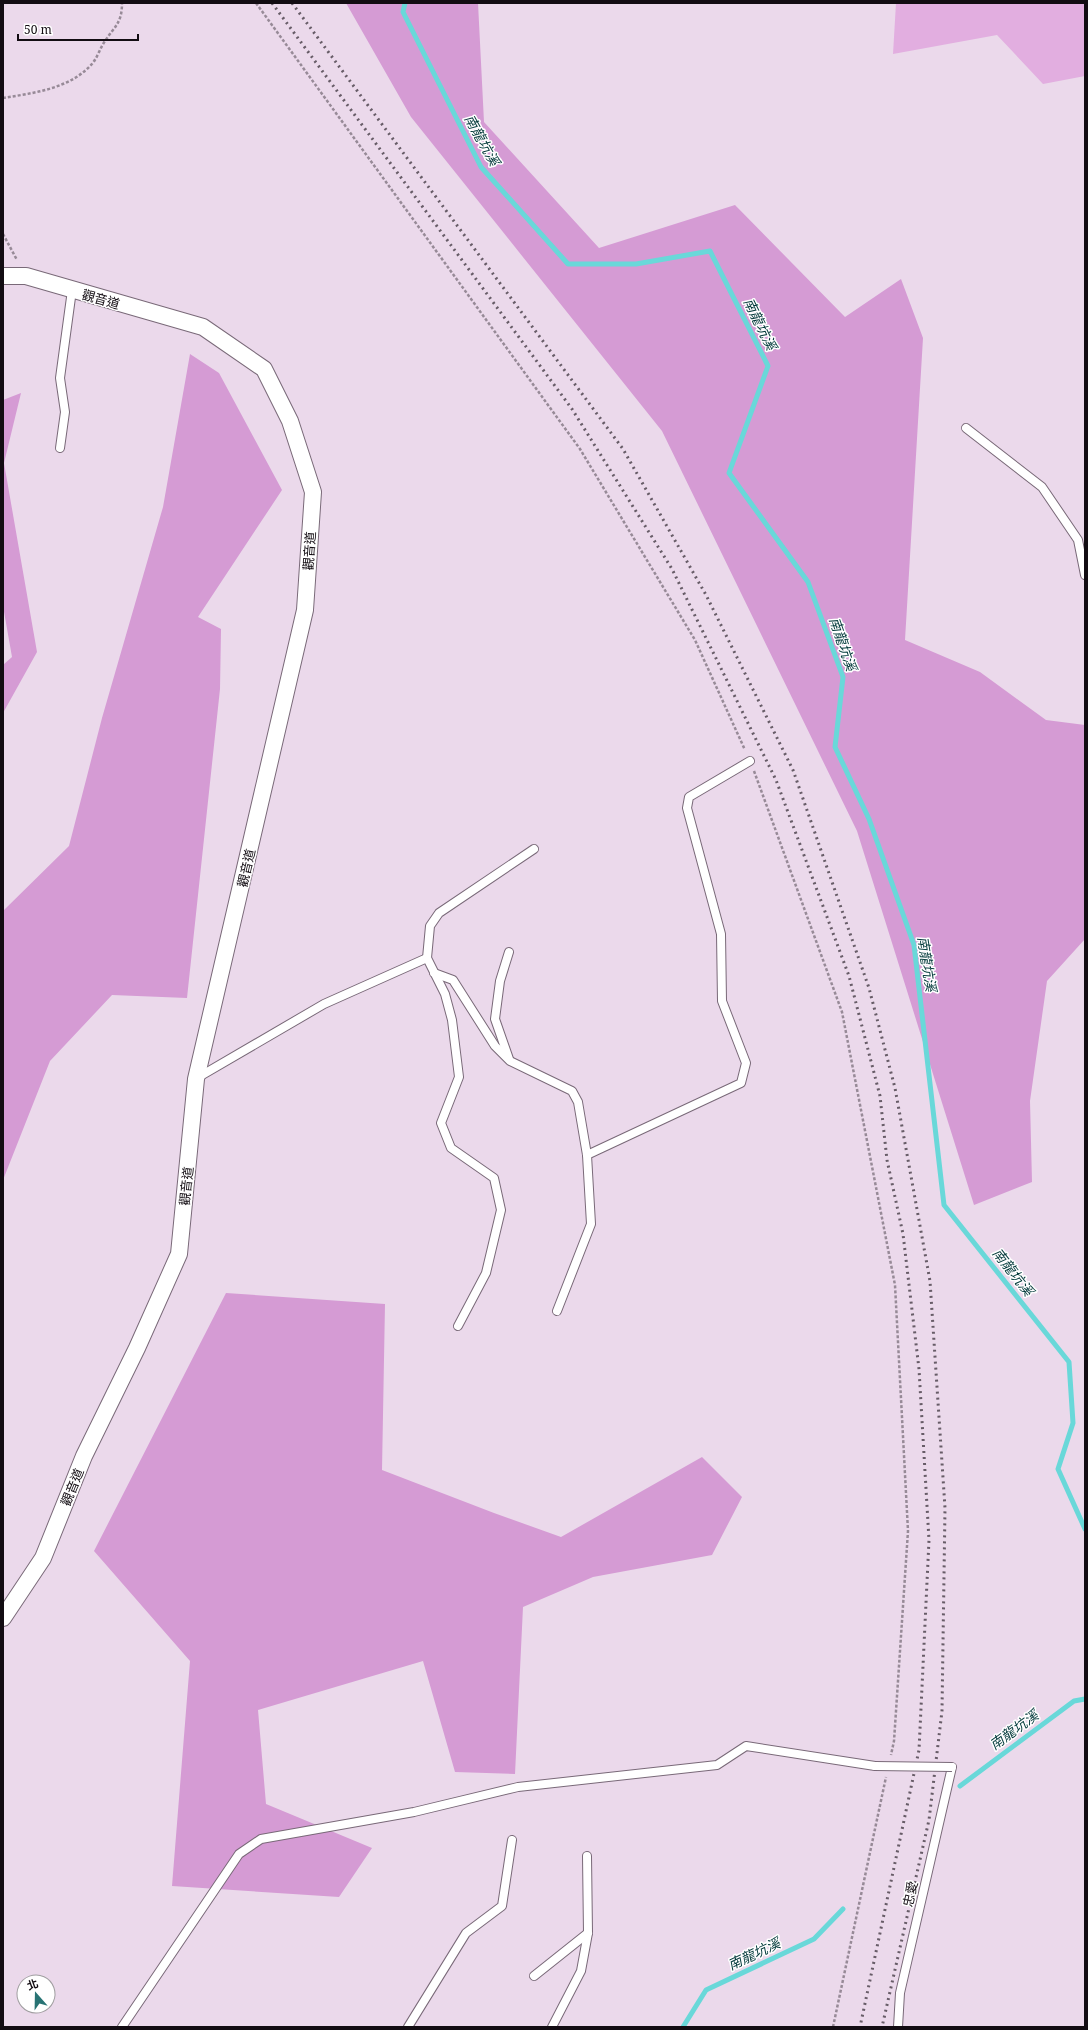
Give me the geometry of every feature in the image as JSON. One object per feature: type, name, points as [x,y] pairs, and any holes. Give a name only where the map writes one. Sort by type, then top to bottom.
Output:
[{"type":"street","name":"觀音道","points":[[3,276],[26,276],[203,327],[264,369],[290,421],[313,492],[305,610],[196,1078],[179,1254],[137,1348],[84,1456],[43,1558],[3,1618]]},
{"type":"lane","points":[[60,448],[65,412],[60,378],[72,290]]},
{"type":"lane","points":[[966,428],[1042,487],[1078,540],[1085,575]]},
{"type":"lane","points":[[587,1155],[741,1083],[746,1063],[722,1001],[721,934],[687,808],[689,797],[750,761]]},
{"type":"lane","points":[[458,1326],[486,1273],[501,1210],[494,1178],[451,1148],[441,1123],[459,1077],[452,1020],[445,994],[427,958],[430,926],[439,913],[534,850]]},
{"type":"lane","points":[[509,952],[500,981],[495,1019],[510,1061]]},
{"type":"lane","points":[[196,1078],[324,1004],[427,958]]},
{"type":"lane","points":[[434,973],[453,980],[495,1046],[510,1061],[572,1091],[578,1102],[587,1155],[591,1224],[557,1311]]},
{"type":"lane","name":"忠愛","points":[[122,2027],[239,1854],[261,1839],[414,1812],[518,1787],[717,1765],[746,1746],[876,1766],[952,1767],[900,1993],[898,2027]]},
{"type":"lane","points":[[408,2027],[466,1933],[502,1906],[512,1840]]},
{"type":"lane","points":[[552,2027],[580,1971],[588,1933],[587,1856]]},
{"type":"lane","points":[[534,1976],[588,1933]]},
{"type":"path","points":[[3,98],[32,93],[69,83],[92,65],[104,42],[122,17],[122,3]]},
{"type":"path","points":[[3,234],[26,276]]},
{"type":"shaded area","points":[[346,3],[478,3],[484,122],[599,248],[735,205],[845,317],[901,279],[923,338],[905,640],[980,672],[1046,720],[1085,725],[1085,939],[1047,981],[1030,1101],[1032,1182],[974,1205],[857,831],[662,431],[411,117]]},
{"type":"shaded area","points":[[896,3],[1085,3],[1085,76],[1043,84],[997,35],[893,54]]},
{"type":"shaded area","points":[[190,354],[219,373],[282,490],[198,617],[221,629],[220,689],[187,998],[112,995],[50,1061],[3,1180],[3,911],[69,846],[102,718],[163,507]]},
{"type":"shaded area","points":[[21,393],[4,463],[37,652],[3,713],[3,665],[12,657],[3,606],[3,400]]},
{"type":"shaded area","points":[[226,1293],[385,1304],[382,1470],[561,1537],[702,1457],[742,1497],[712,1555],[593,1577],[523,1607],[515,1774],[455,1772],[423,1661],[258,1710],[266,1804],[372,1848],[339,1897],[172,1886],[190,1661],[94,1551]]},
{"type":"waterway","name":"南龍坑溪","points":[[405,3],[403,12],[481,167],[568,264],[636,264],[710,251],[768,366],[729,473],[808,582],[843,677],[835,747],[869,819],[914,945],[944,1205],[1069,1362],[1073,1423],[1058,1469],[1085,1529]]},
{"type":"waterway","name":"南龍坑溪","points":[[960,1786],[1074,1701],[1085,1699]]},
{"type":"waterway","name":"南龍坑溪","points":[[683,2027],[706,1990],[814,1939],[843,1909]]},
{"type":"railway","points":[[272,3],[572,409],[672,569],[776,780],[849,976],[880,1096],[887,1160],[903,1234],[919,1369],[929,1540],[919,1750],[860,2027]]},
{"type":"railway","points":[[292,3],[623,449],[706,595],[793,770],[869,988],[895,1088],[930,1281],[945,1508],[942,1711],[929,1820],[882,2027]]}]
